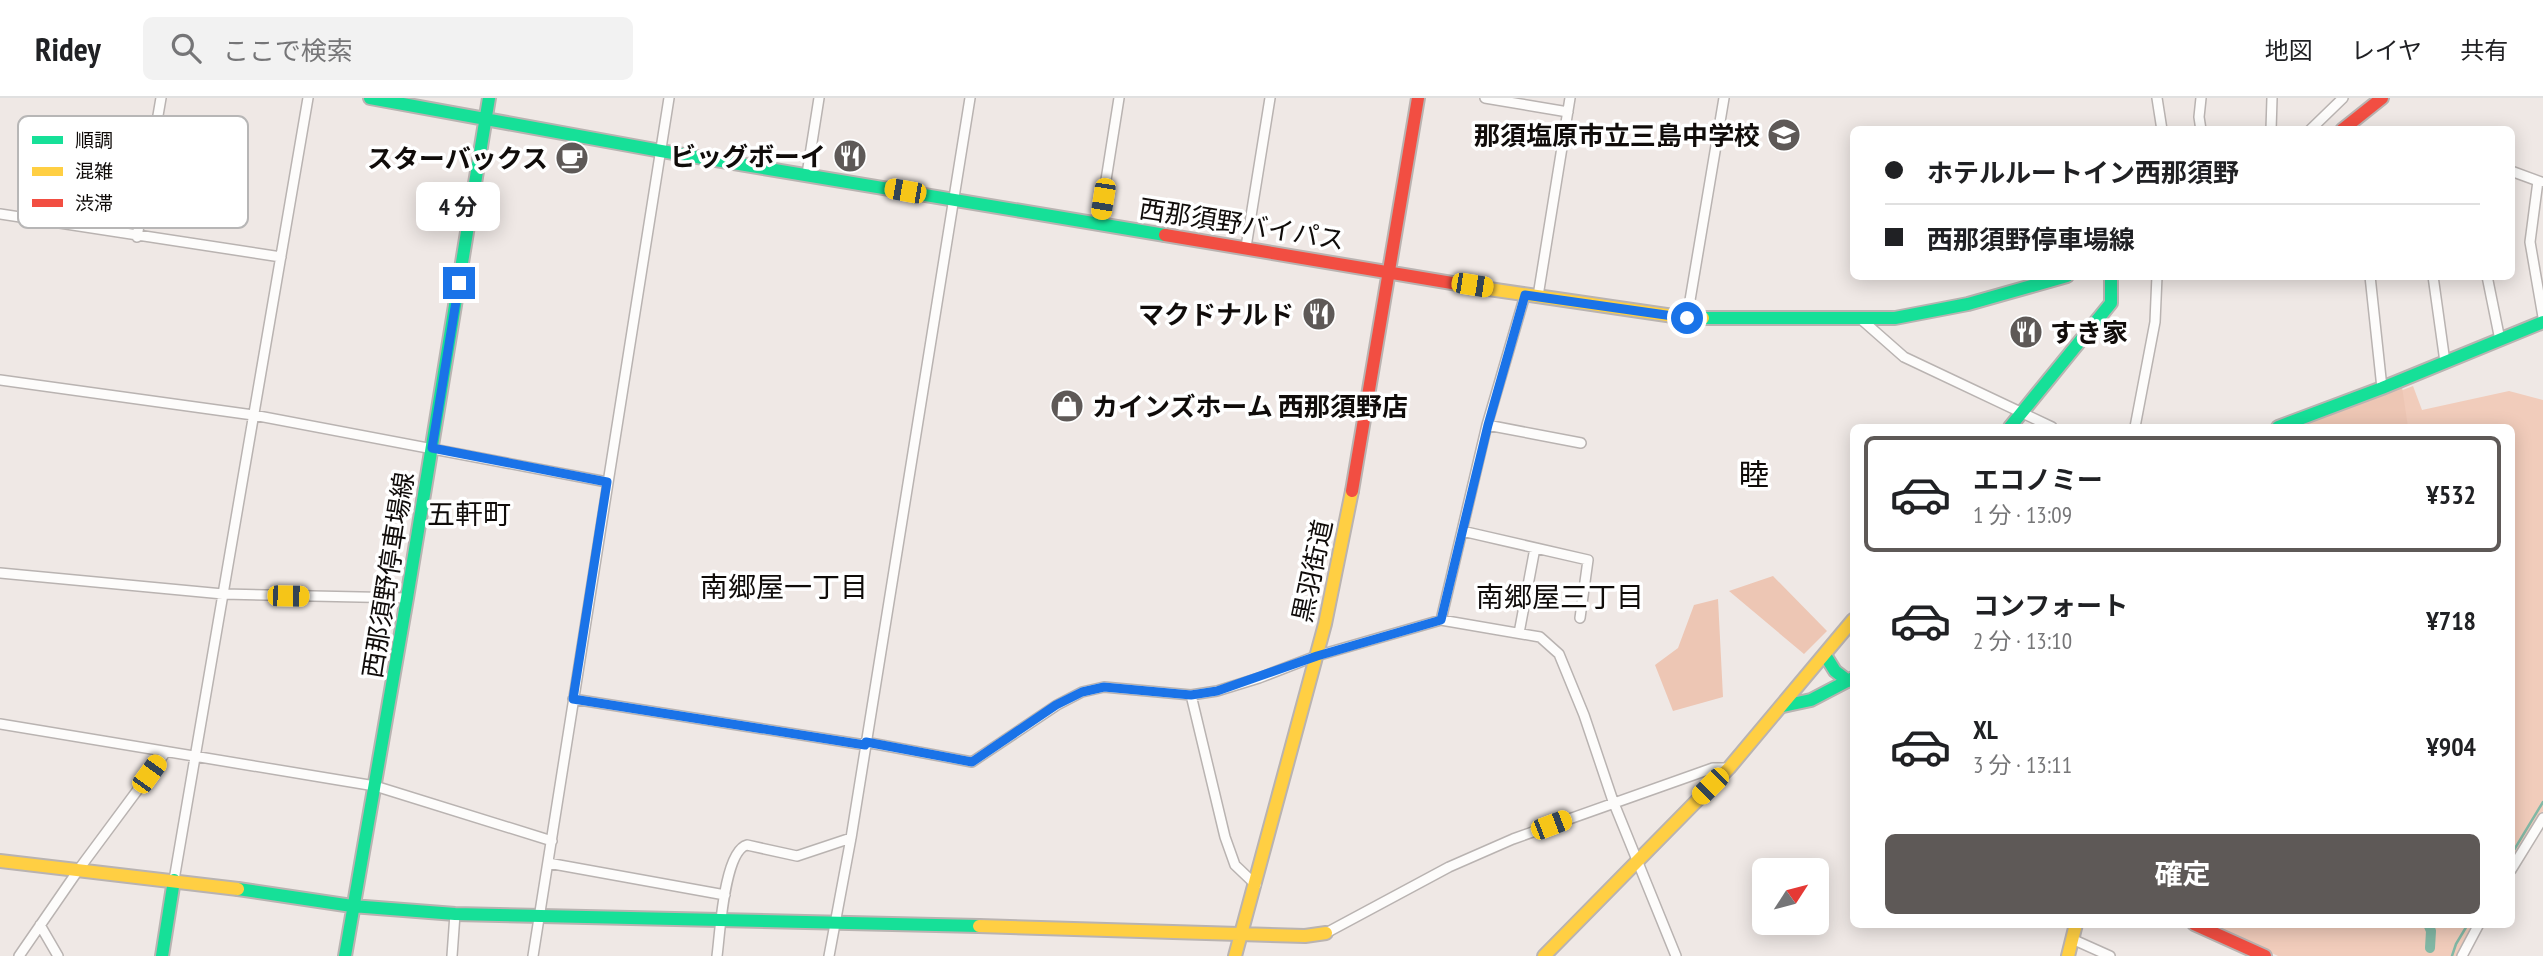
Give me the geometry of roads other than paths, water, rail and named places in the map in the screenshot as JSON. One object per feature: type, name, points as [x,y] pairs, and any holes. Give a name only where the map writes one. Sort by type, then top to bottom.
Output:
[{"type":"main road","name":"西那須野バイパス","points":[[370,98],[661,151],[1532,295],[1687,318],[1895,318],[1968,304],[2053,280]]},
{"type":"main road","name":"西那須野停車場線","points":[[345,956],[489,98]]},
{"type":"main road","name":"黒羽街道","points":[[1235,956],[1325,624],[1356,469],[1418,98]]},
{"type":"main road","points":[[2347,126],[2382,98]]},
{"type":"main road","points":[[2012,424],[2111,303],[2111,280]]},
{"type":"main road","points":[[2286,424],[2500,340],[2543,319]]},
{"type":"main road","points":[[1544,956],[1729,768],[1850,624]]},
{"type":"main road","points":[[1825,655],[1835,671],[1850,679]]},
{"type":"main road","points":[[1783,706],[1811,700],[1850,679]]},
{"type":"main road","points":[[0,861],[174,880],[352,906],[455,914],[1305,936],[1326,933]]},
{"type":"main road","points":[[162,956],[174,880]]},
{"type":"main road","points":[[2068,956],[2076,928]]},
{"type":"main road","points":[[2203,928],[2265,956]]},
{"type":"street","points":[[158,116],[161,98]]},
{"type":"street","points":[[174,880],[309,98]]},
{"type":"street","points":[[533,956],[670,98]]},
{"type":"street","points":[[807,174],[819,98]]},
{"type":"street","points":[[833,955],[970,98]]},
{"type":"street","points":[[1099,224],[1119,98]]},
{"type":"street","points":[[1247,247],[1270,98]]},
{"type":"street","points":[[1485,98],[1568,112]]},
{"type":"street","points":[[1441,620],[1488,425],[1532,295],[1570,98]]},
{"type":"street","points":[[1687,318],[1724,98]]},
{"type":"street","points":[[2158,98],[2162,126]]},
{"type":"street","points":[[2200,126],[2201,98]]},
{"type":"street","points":[[2271,126],[2272,98]]},
{"type":"street","points":[[2314,126],[2343,98]]},
{"type":"street","points":[[2515,173],[2541,182],[2530,242],[2543,319]]},
{"type":"street","points":[[0,215],[18,218]]},
{"type":"street","points":[[81,228],[281,257]]},
{"type":"street","points":[[137,237],[139,228]]},
{"type":"street","points":[[2136,424],[2155,322],[2157,280]]},
{"type":"street","points":[[2370,280],[2382,388]]},
{"type":"street","points":[[2434,280],[2445,362]]},
{"type":"street","points":[[2488,280],[2500,340]]},
{"type":"street","points":[[1862,320],[1904,357],[2045,424]]},
{"type":"street","points":[[0,380],[253,415],[607,482]]},
{"type":"street","points":[[1488,425],[1581,443]]},
{"type":"street","points":[[1462,531],[1588,560],[1580,618]]},
{"type":"street","points":[[1519,633],[1535,548]]},
{"type":"street","points":[[0,573],[223,594],[407,598]]},
{"type":"street","points":[[573,699],[972,762],[1056,705],[1082,692],[1104,687],[1191,695],[1217,691],[1317,656],[1441,620],[1540,637],[1559,654],[1584,715],[1613,802],[1675,956]]},
{"type":"street","points":[[1191,695],[1224,837],[1235,865],[1256,886]]},
{"type":"street","points":[[0,724],[375,786],[552,841]]},
{"type":"street","points":[[19,956],[165,752]]},
{"type":"street","points":[[1326,933],[1449,867],[1513,839],[1713,768],[1729,768]]},
{"type":"street","points":[[2515,864],[2543,818]]},
{"type":"street","points":[[717,956],[725,895],[735,855],[741,847],[747,845],[797,856],[851,838]]},
{"type":"street","points":[[548,863],[725,895]]},
{"type":"street","points":[[450,954],[455,914]]},
{"type":"street","points":[[40,925],[58,956]]},
{"type":"street","points":[[2462,956],[2477,928]]},
{"type":"street","points":[[2072,939],[2110,956]]},
{"type":"waterway","points":[[2515,848],[2543,802]]},
{"type":"waterway","points":[[2430,928],[2430,948]]},
{"type":"waterway","points":[[2452,956],[2466,928]]},
{"type":"place","name":"那須塩原市立三島中学校","points":[[1784,135]]},
{"type":"place","name":"ビッグボーイ","points":[[850,156]]},
{"type":"place","name":"スターバックス","points":[[572,158]]},
{"type":"place","name":"マクドナルド","points":[[1319,314]]},
{"type":"place","name":"すき家","points":[[2026,332]]},
{"type":"place","name":"カインズホーム 西那須野店","points":[[1067,406]]},
{"type":"district","name":"睦","points":[[1754,473]]},
{"type":"district","name":"五軒町","points":[[469,513]]},
{"type":"district","name":"南郷屋一丁目","points":[[784,586]]},
{"type":"district","name":"南郷屋三丁目","points":[[1560,596]]}]
